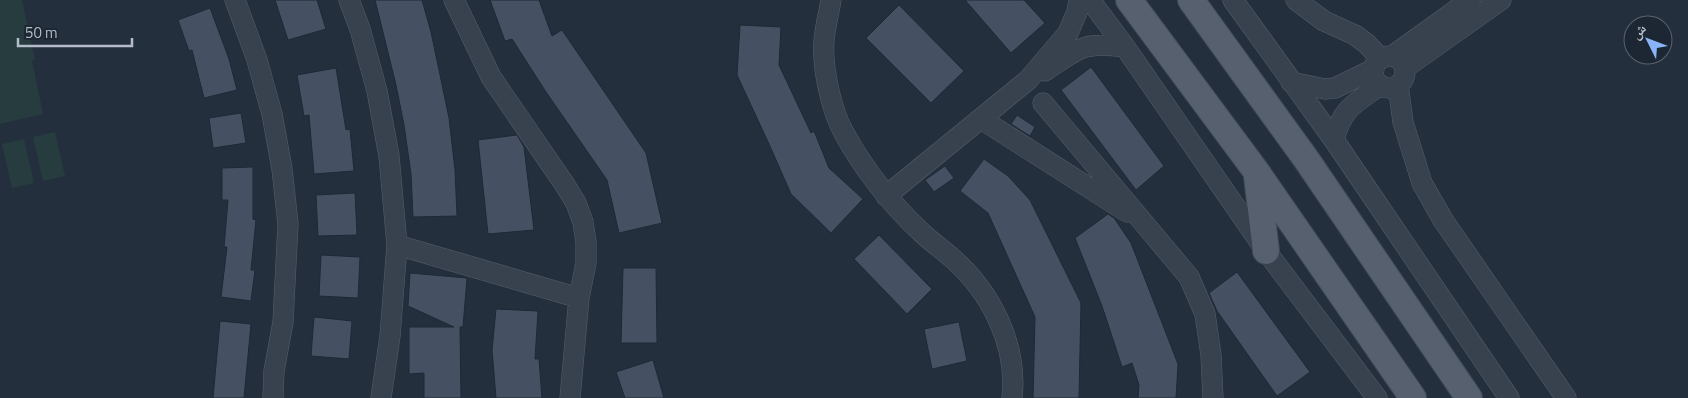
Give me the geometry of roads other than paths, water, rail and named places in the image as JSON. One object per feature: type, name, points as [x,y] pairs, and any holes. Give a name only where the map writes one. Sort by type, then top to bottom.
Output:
[{"type":"main road","points":[[1129,0],[1256,171],[1413,398]]},
{"type":"main road","points":[[1192,0],[1306,159],[1469,398]]},
{"type":"main road","points":[[1256,171],[1266,251]]},
{"type":"street","points":[[234,0],[257,60],[272,114],[282,169],[287,215],[283,322],[274,371],[273,398]]},
{"type":"street","points":[[349,0],[360,29],[377,92],[389,156],[397,245],[390,336],[381,398]]},
{"type":"street","points":[[454,0],[491,76],[576,202],[583,222],[586,242],[586,263],[579,298],[570,398]]},
{"type":"street","points":[[831,0],[824,42],[828,88],[843,132],[886,196],[920,232],[953,259],[989,300],[1007,340],[1014,384],[1012,398]]},
{"type":"street","points":[[1028,80],[1068,33],[1077,12],[1079,0]]},
{"type":"street","points":[[1090,0],[1266,251],[1377,398]]},
{"type":"street","points":[[1233,0],[1334,140],[1509,398]]},
{"type":"street","points":[[1296,0],[1324,20],[1354,35],[1367,44],[1388,70],[1422,183],[1443,220],[1566,398]]},
{"type":"street","points":[[1334,140],[1338,123],[1349,107],[1388,70],[1470,0]]},
{"type":"street","points":[[1291,82],[1325,89],[1335,88],[1388,70],[1501,0]]},
{"type":"street","points":[[886,196],[1028,80],[1086,46],[1104,44],[1124,46]]},
{"type":"street","points":[[1043,103],[1189,277],[1205,314],[1211,355],[1213,398]]},
{"type":"street","points":[[981,119],[1144,223]]},
{"type":"street","points":[[397,245],[579,298]]}]
